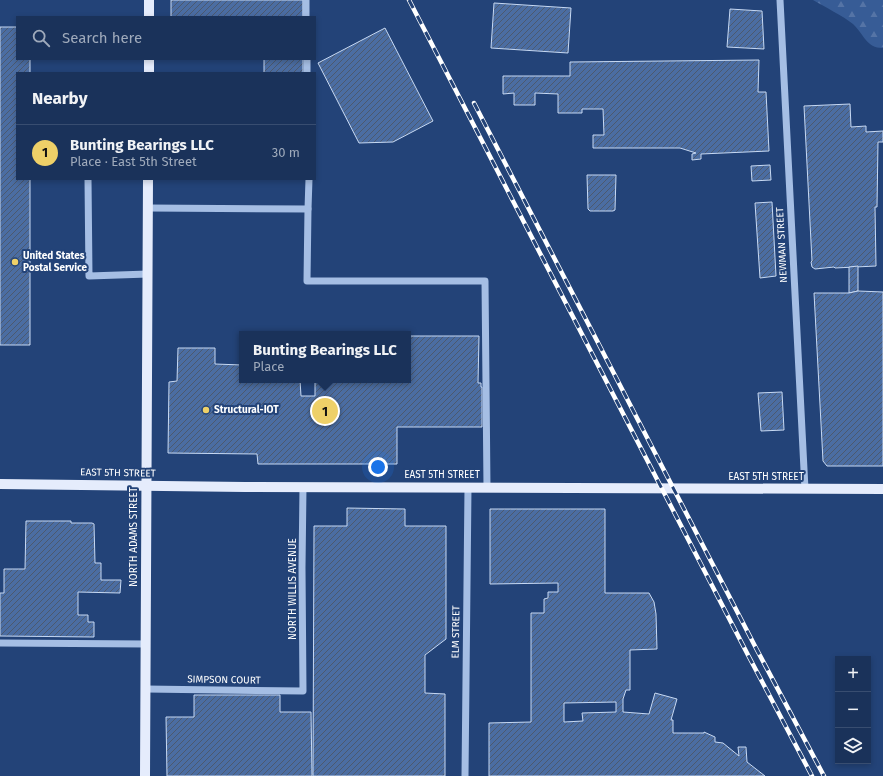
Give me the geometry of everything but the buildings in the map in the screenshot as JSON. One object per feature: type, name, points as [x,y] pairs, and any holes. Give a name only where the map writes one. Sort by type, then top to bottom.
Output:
[{"type":"main road","points":[[149,0],[149,16]]},
{"type":"main road","points":[[149,60],[149,72]]},
{"type":"main road","name":"NORTH ADAMS STREET","points":[[145,776],[148,180]]},
{"type":"main road","name":"EAST 5TH STREET","points":[[0,484],[468,488],[883,489]]},
{"type":"street","points":[[306,0],[306,16]]},
{"type":"street","name":"NEWMAN STREET","points":[[780,0],[805,489]]},
{"type":"street","points":[[307,60],[307,72]]},
{"type":"street","points":[[88,180],[89,276],[148,274]]},
{"type":"street","points":[[309,180],[307,281],[485,281],[488,488]]},
{"type":"street","points":[[148,208],[308,209]]},
{"type":"street","name":"NORTH WILLIS AVENUE","points":[[303,487],[303,691]]},
{"type":"street","name":"ELM STREET","points":[[465,776],[468,488]]},
{"type":"street","points":[[0,643],[146,644]]},
{"type":"street","name":"SIMPSON COURT","points":[[146,689],[303,691]]},
{"type":"green space","points":[[813,0],[883,0],[883,48],[873,46],[853,24]]},
{"type":"railway","points":[[409,0],[812,776]]},
{"type":"railway","points":[[474,103],[757,650],[824,776]]},
{"type":"place","name":"United States Postal Service","points":[[15,262]]},
{"type":"place","name":"Structural-IOT","points":[[206,410]]},
{"type":"place","name":"Bunting Bearings LLC","points":[[325,411]]}]
